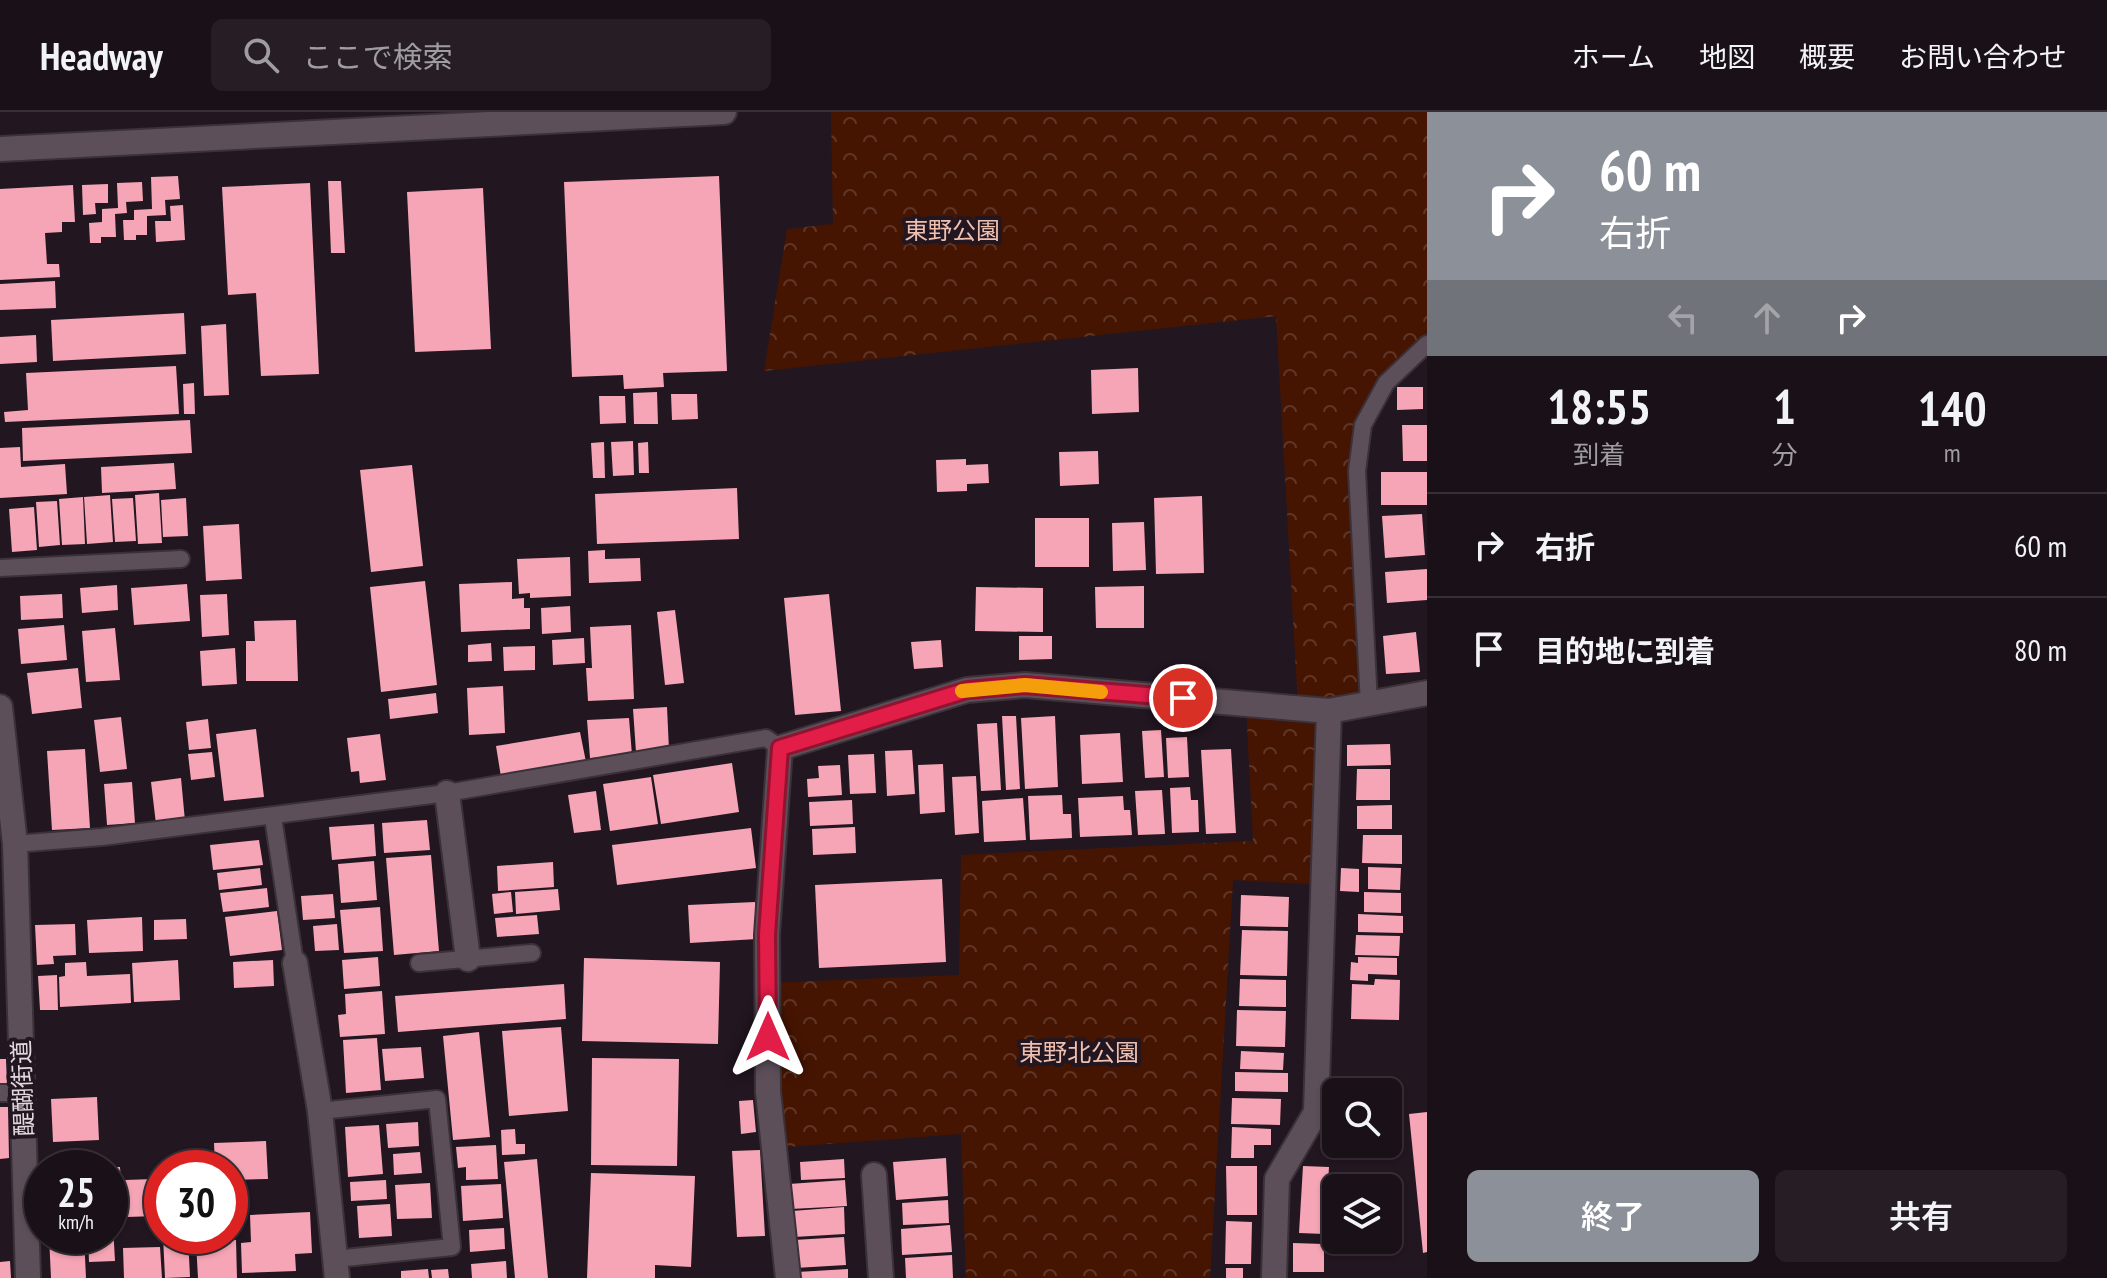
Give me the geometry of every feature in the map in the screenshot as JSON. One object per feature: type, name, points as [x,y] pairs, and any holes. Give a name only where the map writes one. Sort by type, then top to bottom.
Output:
[{"type":"street","points":[[0,149],[523,118],[724,112]]},
{"type":"street","points":[[788,1278],[768,1092],[767,935],[780,748],[967,690],[1025,685],[1329,711],[1427,693]]},
{"type":"street","name":"醍醐街道","points":[[0,707],[8,845],[12,1093],[28,1278]]},
{"type":"street","points":[[1274,1278],[1277,1179],[1316,1112],[1329,711]]},
{"type":"street","points":[[447,793],[468,959]]},
{"type":"street","points":[[295,963],[320,1111],[336,1268]]},
{"type":"street","points":[[874,1175],[881,1278]]},
{"type":"lane","points":[[1369,704],[1357,471],[1363,425],[1386,383],[1427,344]]},
{"type":"lane","points":[[0,568],[181,559]]},
{"type":"lane","points":[[8,845],[273,817],[447,793],[766,738],[780,748]]},
{"type":"lane","points":[[273,817],[295,963]]},
{"type":"lane","points":[[419,963],[532,953]]},
{"type":"lane","points":[[320,1111],[437,1099],[452,1247],[336,1268]]},
{"type":"green space","points":[[831,112],[1427,112],[1427,344],[1363,425],[1369,704],[1329,711],[1324,885],[1233,880],[1210,1278],[966,1278],[961,1134],[774,1148],[767,983],[959,975],[961,855],[1253,841],[1246,704],[1298,707],[1276,316],[764,371],[787,229],[833,224]]},
{"type":"building","points":[[178,176],[180,199],[165,200],[166,215],[147,216],[147,235],[136,235],[136,240],[124,240],[123,220],[134,220],[134,210],[152,209],[151,177]]},
{"type":"building","points":[[719,176],[727,371],[663,373],[664,387],[624,389],[623,375],[572,377],[564,182]]},
{"type":"building","points":[[328,181],[341,181],[345,253],[331,253]]},
{"type":"building","points":[[142,182],[143,201],[126,202],[127,213],[115,214],[116,237],[101,237],[101,243],[90,243],[89,223],[102,222],[102,209],[118,208],[117,183]]},
{"type":"building","points":[[310,183],[319,374],[261,376],[256,293],[228,295],[222,187]]},
{"type":"building","points":[[108,184],[108,203],[95,203],[96,214],[83,215],[82,185]]},
{"type":"building","points":[[73,185],[75,222],[62,222],[62,232],[45,233],[47,264],[59,264],[60,277],[0,280],[0,189]]},
{"type":"building","points":[[483,188],[491,349],[415,352],[407,192]]},
{"type":"building","points":[[183,205],[185,240],[156,242],[155,221],[171,221],[170,206]]},
{"type":"building","points":[[55,281],[56,308],[0,310],[0,284]]},
{"type":"building","points":[[184,313],[186,354],[53,361],[51,320]]},
{"type":"building","points":[[226,324],[229,395],[204,396],[201,326]]},
{"type":"building","points":[[36,335],[37,362],[0,364],[0,337]]},
{"type":"building","points":[[176,366],[179,414],[5,422],[4,412],[28,410],[26,373]]},
{"type":"building","points":[[1138,368],[1139,412],[1092,414],[1091,370]]},
{"type":"building","points":[[194,383],[195,414],[184,414],[183,384]]},
{"type":"building","points":[[1397,387],[1423,387],[1423,409],[1397,410]]},
{"type":"building","points":[[657,392],[658,424],[634,424],[633,393]]},
{"type":"building","points":[[671,394],[697,394],[698,419],[672,420]]},
{"type":"building","points":[[599,396],[625,396],[626,423],[600,424]]},
{"type":"building","points":[[190,420],[192,453],[23,461],[22,428]]},
{"type":"building","points":[[1402,425],[1427,425],[1427,461],[1403,461]]},
{"type":"building","points":[[633,441],[634,475],[613,476],[611,442]]},
{"type":"building","points":[[604,442],[605,478],[593,478],[591,443]]},
{"type":"building","points":[[648,442],[649,473],[639,473],[638,443]]},
{"type":"building","points":[[20,447],[21,467],[65,464],[67,494],[0,498],[0,448]]},
{"type":"building","points":[[1098,451],[1099,484],[1060,486],[1059,452]]},
{"type":"building","points":[[966,459],[966,465],[988,464],[989,483],[967,484],[967,491],[937,492],[936,460]]},
{"type":"building","points":[[174,463],[176,489],[102,493],[101,467]]},
{"type":"building","points":[[412,465],[423,566],[371,572],[360,470]]},
{"type":"building","points":[[1381,472],[1427,472],[1427,505],[1381,505]]},
{"type":"building","points":[[737,488],[739,539],[597,544],[595,494]]},
{"type":"building","points":[[159,493],[162,543],[138,544],[135,495]]},
{"type":"building","points":[[110,495],[113,542],[87,544],[84,497]]},
{"type":"building","points":[[1202,496],[1204,573],[1156,574],[1154,498]]},
{"type":"building","points":[[83,497],[85,544],[62,545],[59,499]]},
{"type":"building","points":[[133,498],[136,541],[115,542],[112,499]]},
{"type":"building","points":[[186,498],[188,536],[163,537],[161,500]]},
{"type":"building","points":[[57,501],[60,545],[39,547],[36,502]]},
{"type":"building","points":[[34,507],[37,550],[12,552],[9,509]]},
{"type":"building","points":[[1422,514],[1425,555],[1385,558],[1382,516]]},
{"type":"building","points":[[1035,518],[1089,518],[1089,567],[1035,567]]},
{"type":"building","points":[[1144,522],[1146,570],[1113,571],[1112,523]]},
{"type":"building","points":[[239,524],[242,579],[206,581],[203,526]]},
{"type":"building","points":[[605,550],[605,559],[640,558],[641,581],[589,583],[588,551]]},
{"type":"building","points":[[570,557],[571,596],[530,598],[530,593],[519,594],[517,559]]},
{"type":"building","points":[[1427,569],[1427,600],[1387,603],[1385,572]]},
{"type":"building","points":[[425,581],[437,685],[381,692],[370,587]]},
{"type":"building","points":[[512,582],[512,599],[524,598],[524,608],[530,608],[530,629],[461,632],[459,584]]},
{"type":"building","points":[[187,584],[190,621],[134,625],[131,588]]},
{"type":"building","points":[[117,585],[118,610],[82,613],[80,588]]},
{"type":"building","points":[[1144,586],[1144,628],[1096,628],[1095,587]]},
{"type":"building","points":[[976,587],[1043,588],[1043,632],[975,631]]},
{"type":"building","points":[[62,594],[63,618],[21,620],[20,596]]},
{"type":"building","points":[[227,594],[229,635],[202,637],[200,595]]},
{"type":"building","points":[[829,594],[841,711],[795,715],[784,598]]},
{"type":"building","points":[[570,606],[571,632],[542,634],[541,608]]},
{"type":"building","points":[[675,610],[684,683],[665,685],[657,612]]},
{"type":"building","points":[[296,620],[298,681],[246,681],[246,641],[255,641],[254,621]]},
{"type":"building","points":[[64,625],[67,660],[21,664],[18,629]]},
{"type":"building","points":[[631,625],[634,699],[588,701],[586,668],[592,668],[590,627]]},
{"type":"building","points":[[115,628],[120,680],[86,682],[82,631]]},
{"type":"building","points":[[1416,632],[1420,672],[1386,674],[1383,636]]},
{"type":"building","points":[[1019,636],[1052,636],[1052,659],[1019,660]]},
{"type":"building","points":[[584,638],[585,663],[553,665],[552,640]]},
{"type":"building","points":[[941,640],[943,667],[914,669],[911,642]]},
{"type":"building","points":[[491,643],[492,661],[468,662],[468,645]]},
{"type":"building","points":[[535,646],[535,670],[504,671],[503,647]]},
{"type":"building","points":[[235,648],[237,684],[202,686],[200,651]]},
{"type":"building","points":[[78,668],[82,708],[32,714],[27,673]]},
{"type":"building","points":[[503,686],[505,733],[469,735],[467,688]]},
{"type":"building","points":[[436,693],[438,713],[390,719],[388,699]]},
{"type":"building","points":[[667,707],[669,750],[636,752],[633,709]]},
{"type":"building","points":[[1002,716],[1016,716],[1020,789],[1006,790]]},
{"type":"building","points":[[1055,716],[1058,787],[1025,789],[1021,718]]},
{"type":"building","points":[[121,717],[127,769],[100,772],[94,720]]},
{"type":"building","points":[[629,718],[632,755],[590,758],[587,720]]},
{"type":"building","points":[[208,719],[211,748],[189,750],[186,722]]},
{"type":"building","points":[[997,723],[1001,790],[981,791],[977,724]]},
{"type":"building","points":[[256,729],[264,797],[224,801],[216,734]]},
{"type":"building","points":[[1161,730],[1164,777],[1145,778],[1142,731]]},
{"type":"building","points":[[580,732],[586,762],[501,777],[496,746]]},
{"type":"building","points":[[1120,733],[1123,782],[1082,784],[1080,735]]},
{"type":"building","points":[[380,734],[386,780],[360,783],[359,771],[351,772],[347,738]]},
{"type":"building","points":[[1187,737],[1189,777],[1168,778],[1166,738]]},
{"type":"building","points":[[1390,744],[1391,765],[1347,766],[1347,745]]},
{"type":"building","points":[[85,749],[90,828],[52,830],[47,751]]},
{"type":"building","points":[[1231,749],[1236,833],[1206,834],[1201,750]]},
{"type":"building","points":[[912,750],[915,794],[887,796],[885,751]]},
{"type":"building","points":[[212,752],[215,777],[191,780],[188,754]]},
{"type":"building","points":[[874,754],[876,793],[850,794],[848,755]]},
{"type":"building","points":[[732,763],[739,812],[661,824],[653,775]]},
{"type":"building","points":[[943,764],[945,812],[920,814],[918,765]]},
{"type":"building","points":[[840,765],[842,795],[808,797],[807,779],[819,778],[818,766]]},
{"type":"building","points":[[1357,769],[1390,769],[1390,800],[1356,800]]},
{"type":"building","points":[[976,776],[979,833],[955,835],[952,777]]},
{"type":"building","points":[[651,777],[658,824],[610,831],[603,784]]},
{"type":"building","points":[[181,778],[185,821],[156,824],[151,782]]},
{"type":"building","points":[[132,782],[135,823],[107,825],[104,784]]},
{"type":"building","points":[[1190,787],[1191,800],[1198,800],[1199,832],[1172,833],[1170,788]]},
{"type":"building","points":[[1162,790],[1165,834],[1138,835],[1135,791]]},
{"type":"building","points":[[596,791],[601,830],[574,833],[568,795]]},
{"type":"building","points":[[1062,795],[1063,814],[1071,814],[1072,838],[1030,840],[1028,796]]},
{"type":"building","points":[[1123,796],[1124,810],[1130,810],[1132,835],[1080,837],[1078,798]]},
{"type":"building","points":[[1023,798],[1026,840],[984,842],[982,801]]},
{"type":"building","points":[[852,800],[853,824],[810,826],[809,802]]},
{"type":"building","points":[[1392,805],[1392,829],[1357,829],[1357,806]]},
{"type":"building","points":[[427,820],[430,850],[384,853],[382,823]]},
{"type":"building","points":[[374,824],[376,856],[332,860],[329,827]]},
{"type":"building","points":[[855,827],[856,853],[813,855],[812,829]]},
{"type":"building","points":[[751,828],[756,868],[617,885],[612,845]]},
{"type":"building","points":[[1363,835],[1402,835],[1402,864],[1362,863]]},
{"type":"building","points":[[259,840],[263,865],[213,870],[210,845]]},
{"type":"building","points":[[431,855],[439,951],[394,955],[386,858]]},
{"type":"building","points":[[374,861],[377,900],[341,903],[338,864]]},
{"type":"building","points":[[553,862],[554,887],[498,891],[497,866]]},
{"type":"building","points":[[1368,867],[1401,868],[1400,890],[1368,889]]},
{"type":"building","points":[[260,868],[262,885],[219,890],[217,873]]},
{"type":"building","points":[[1341,868],[1359,869],[1359,892],[1340,891]]},
{"type":"building","points":[[942,879],[946,962],[819,968],[815,885]]},
{"type":"building","points":[[267,888],[269,907],[223,912],[220,893]]},
{"type":"building","points":[[558,889],[560,910],[516,914],[515,892]]},
{"type":"building","points":[[511,892],[513,912],[494,914],[492,894]]},
{"type":"building","points":[[1364,892],[1401,893],[1401,913],[1364,912]]},
{"type":"building","points":[[333,894],[335,918],[303,920],[301,896]]},
{"type":"building","points":[[1241,895],[1289,897],[1288,927],[1240,926]]},
{"type":"building","points":[[755,902],[757,939],[690,943],[688,905]]},
{"type":"building","points":[[380,907],[383,951],[344,953],[340,910]]},
{"type":"building","points":[[277,911],[282,950],[230,956],[225,917]]},
{"type":"building","points":[[1358,914],[1403,916],[1403,933],[1358,932]]},
{"type":"building","points":[[537,915],[539,934],[497,937],[495,918]]},
{"type":"building","points":[[142,917],[143,951],[89,953],[87,920]]},
{"type":"building","points":[[186,919],[187,939],[154,940],[154,920]]},
{"type":"building","points":[[75,924],[76,955],[53,956],[54,964],[37,965],[35,925]]},
{"type":"building","points":[[337,924],[339,950],[315,951],[313,926]]},
{"type":"building","points":[[1242,930],[1288,931],[1287,976],[1240,975]]},
{"type":"building","points":[[1356,935],[1400,936],[1399,956],[1355,955]]},
{"type":"building","points":[[378,957],[380,986],[344,989],[342,960]]},
{"type":"building","points":[[1358,957],[1397,958],[1397,975],[1368,974],[1368,981],[1350,980],[1351,962],[1358,963]]},
{"type":"building","points":[[584,958],[720,962],[718,1044],[582,1041]]},
{"type":"building","points":[[178,960],[180,1000],[134,1002],[132,963]]},
{"type":"building","points":[[273,960],[274,986],[234,988],[233,962]]},
{"type":"building","points":[[86,962],[87,976],[130,974],[131,1003],[60,1007],[59,977],[65,976],[65,963]]},
{"type":"building","points":[[57,975],[58,1010],[40,1010],[38,976]]},
{"type":"building","points":[[1240,979],[1286,980],[1286,1007],[1239,1006]]},
{"type":"building","points":[[1375,979],[1400,980],[1399,1020],[1351,1019],[1352,984],[1374,985]]},
{"type":"building","points":[[564,984],[566,1019],[398,1032],[395,996]]},
{"type":"building","points":[[382,991],[385,1034],[340,1037],[338,1015],[346,1014],[345,994]]},
{"type":"building","points":[[1237,1010],[1286,1011],[1285,1047],[1236,1046]]},
{"type":"building","points":[[561,1027],[568,1111],[509,1116],[502,1031]]},
{"type":"building","points":[[479,1032],[490,1137],[453,1140],[443,1036]]},
{"type":"building","points":[[377,1038],[381,1090],[346,1093],[343,1040]]},
{"type":"building","points":[[421,1047],[424,1078],[385,1081],[382,1049]]},
{"type":"building","points":[[1241,1051],[1284,1053],[1283,1070],[1240,1069]]},
{"type":"building","points":[[592,1058],[679,1059],[677,1166],[591,1165]]},
{"type":"building","points":[[0,1059],[6,1059],[7,1085],[0,1085]]},
{"type":"building","points":[[1235,1072],[1288,1073],[1288,1092],[1235,1091]]},
{"type":"building","points":[[97,1097],[99,1140],[53,1142],[51,1099]]},
{"type":"building","points":[[1232,1098],[1281,1099],[1280,1125],[1231,1124]]},
{"type":"building","points":[[753,1100],[756,1132],[741,1134],[739,1101]]},
{"type":"building","points":[[0,1107],[8,1107],[9,1158],[0,1159]]},
{"type":"building","points":[[1427,1112],[1427,1252],[1423,1253],[1409,1114]]},
{"type":"building","points":[[418,1122],[419,1146],[388,1148],[386,1124]]},
{"type":"building","points":[[379,1125],[383,1174],[348,1177],[345,1127]]},
{"type":"building","points":[[1232,1127],[1271,1129],[1271,1145],[1254,1145],[1254,1158],[1231,1158]]},
{"type":"building","points":[[515,1129],[516,1144],[525,1144],[525,1154],[502,1155],[501,1130]]},
{"type":"building","points":[[266,1141],[268,1179],[248,1180],[248,1150],[214,1150],[214,1143]]},
{"type":"building","points":[[496,1145],[498,1179],[466,1180],[466,1167],[458,1168],[456,1147]]},
{"type":"building","points":[[760,1150],[765,1236],[737,1237],[732,1151]]},
{"type":"building","points":[[420,1152],[422,1173],[394,1175],[393,1154]]},
{"type":"building","points":[[946,1158],[948,1196],[896,1200],[893,1162]]},
{"type":"building","points":[[537,1159],[548,1278],[515,1278],[504,1162]]},
{"type":"building","points":[[844,1159],[845,1178],[801,1180],[800,1162]]},
{"type":"building","points":[[1226,1166],[1257,1166],[1257,1215],[1227,1215]]},
{"type":"building","points":[[1303,1166],[1329,1167],[1329,1174],[1322,1174],[1322,1234],[1299,1233]]},
{"type":"building","points":[[591,1173],[695,1176],[691,1267],[655,1265],[655,1278],[587,1278]]},
{"type":"building","points":[[144,1179],[144,1216],[128,1217],[128,1180]]},
{"type":"building","points":[[386,1180],[387,1199],[351,1201],[350,1182]]},
{"type":"building","points":[[845,1180],[847,1206],[791,1209],[789,1184]]},
{"type":"building","points":[[430,1183],[432,1218],[397,1219],[395,1185]]},
{"type":"building","points":[[501,1184],[503,1218],[463,1221],[461,1186]]},
{"type":"building","points":[[948,1200],[949,1223],[903,1225],[902,1203]]},
{"type":"building","points":[[390,1204],[392,1236],[359,1238],[357,1206]]},
{"type":"building","points":[[844,1207],[845,1234],[794,1237],[792,1211]]},
{"type":"building","points":[[310,1212],[312,1253],[295,1254],[296,1271],[242,1273],[241,1254],[248,1254],[248,1242],[251,1242],[250,1215]]},
{"type":"building","points":[[1226,1221],[1252,1222],[1251,1264],[1225,1264]]},
{"type":"building","points":[[950,1225],[952,1252],[902,1255],[901,1229]]},
{"type":"building","points":[[504,1228],[505,1249],[470,1252],[469,1230]]},
{"type":"building","points":[[844,1237],[846,1265],[795,1268],[794,1240]]},
{"type":"building","points":[[1293,1243],[1322,1244],[1324,1272],[1293,1272]]},
{"type":"building","points":[[144,1247],[144,1254],[160,1254],[162,1278],[124,1278],[123,1254],[128,1254],[128,1248]]},
{"type":"building","points":[[50,1254],[85,1254],[86,1278],[51,1278]]},
{"type":"building","points":[[89,1254],[115,1254],[115,1261],[89,1262]]},
{"type":"building","points":[[164,1254],[189,1254],[190,1277],[165,1278]]},
{"type":"building","points":[[197,1254],[236,1254],[237,1278],[198,1278]]},
{"type":"building","points":[[952,1255],[953,1278],[906,1278],[905,1258]]},
{"type":"building","points":[[10,1261],[11,1278],[0,1278],[0,1262]]},
{"type":"building","points":[[506,1261],[507,1278],[472,1278],[471,1264]]},
{"type":"building","points":[[1226,1268],[1243,1268],[1243,1278],[1226,1278]]},
{"type":"building","points":[[428,1269],[429,1278],[401,1278],[401,1271]]},
{"type":"building","points":[[448,1269],[449,1278],[432,1278],[431,1270]]},
{"type":"building","points":[[848,1269],[848,1278],[798,1278],[797,1272]]},
{"type":"slow traffic","points":[[962,691],[1025,685],[1101,692]]},
{"type":"route","points":[[768,1037],[767,935],[780,748],[967,690],[1025,685],[1183,698]]},
{"type":"park label","name":"東野公園","points":[[952,231]]},
{"type":"park label","name":"東野北公園","points":[[1079,1053]]}]
